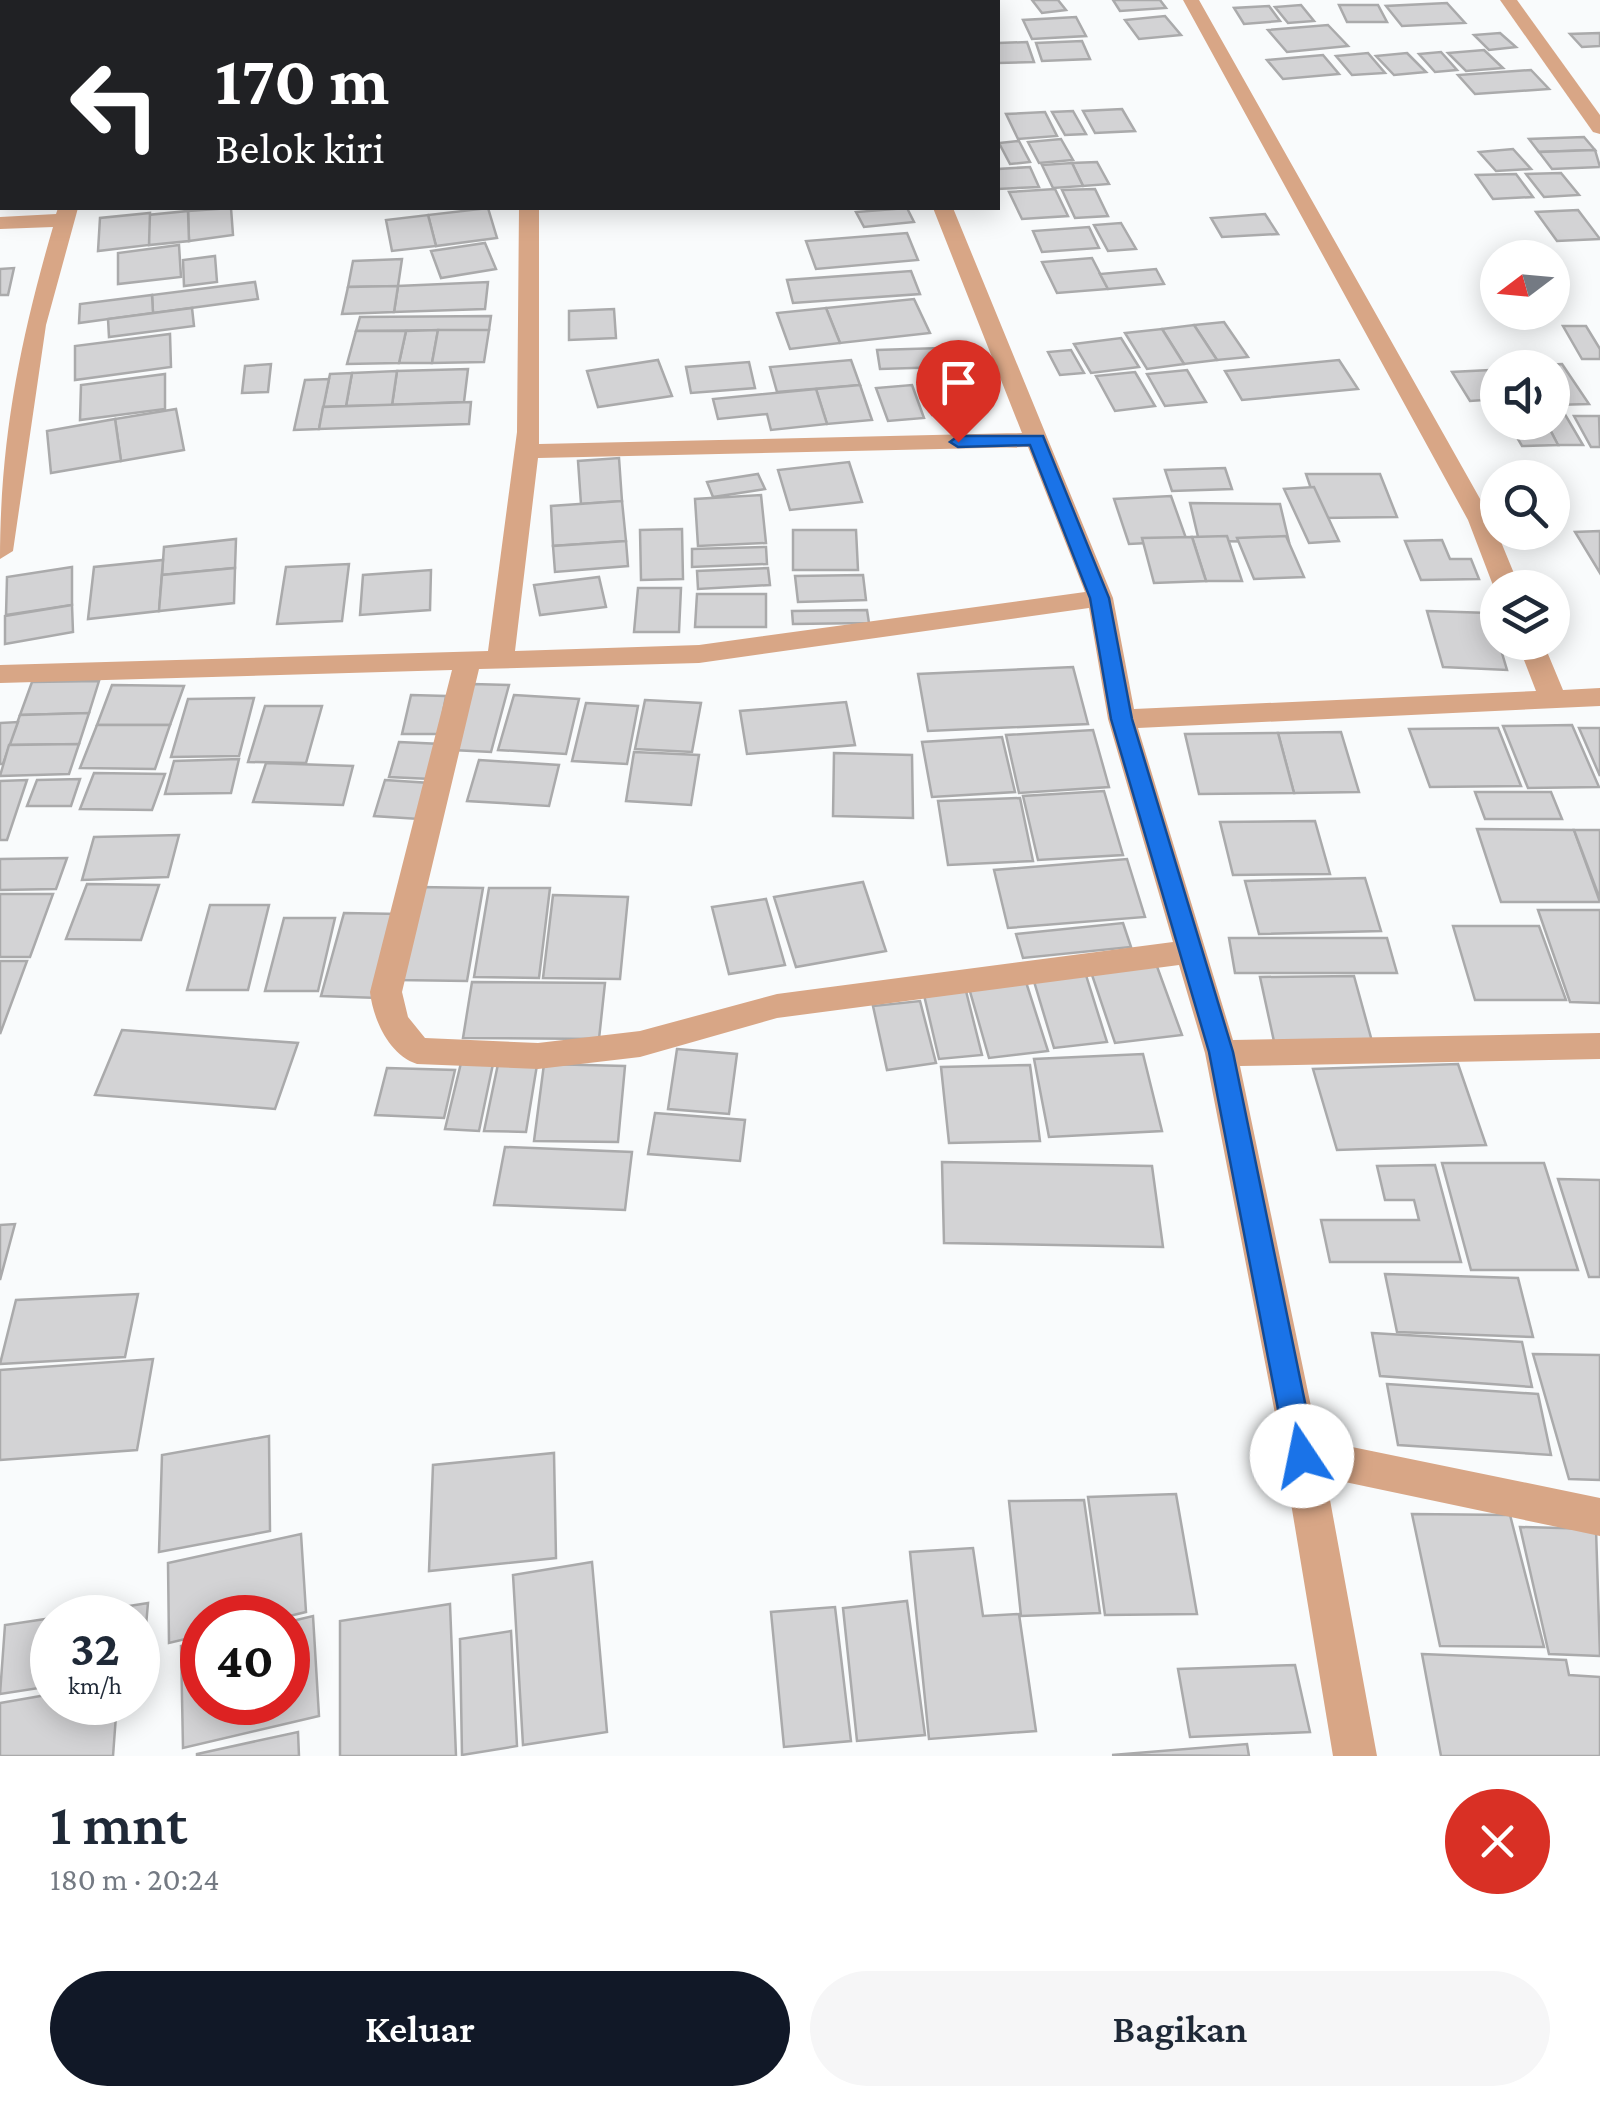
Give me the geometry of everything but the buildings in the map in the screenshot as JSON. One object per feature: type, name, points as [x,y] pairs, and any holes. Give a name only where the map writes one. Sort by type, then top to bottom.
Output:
[{"type":"street","points":[[1191,0],[1480,520],[1501,570]]},
{"type":"street","points":[[1508,0],[1600,128]]},
{"type":"street","points":[[500,662],[527,451],[529,210]]},
{"type":"street","points":[[945,210],[1100,598],[1122,719],[1221,1052],[1302,1456],[1356,1756]]},
{"type":"street","points":[[0,224],[66,214],[35,325],[0,551]]},
{"type":"street","points":[[527,451],[1037,440]]},
{"type":"street","points":[[0,674],[698,654],[1100,598]]},
{"type":"street","points":[[1537,660],[1553,699]]},
{"type":"street","points":[[467,663],[386,992],[397,1030],[417,1050],[538,1056],[640,1044],[777,1006],[1190,952]]},
{"type":"street","points":[[1122,719],[1600,697]]},
{"type":"street","points":[[1221,1052],[1600,1046]]},
{"type":"street","points":[[1302,1456],[1600,1517]]},
{"type":"route","points":[[958,442],[1037,440],[1100,598],[1122,719],[1221,1052],[1302,1456]]}]
